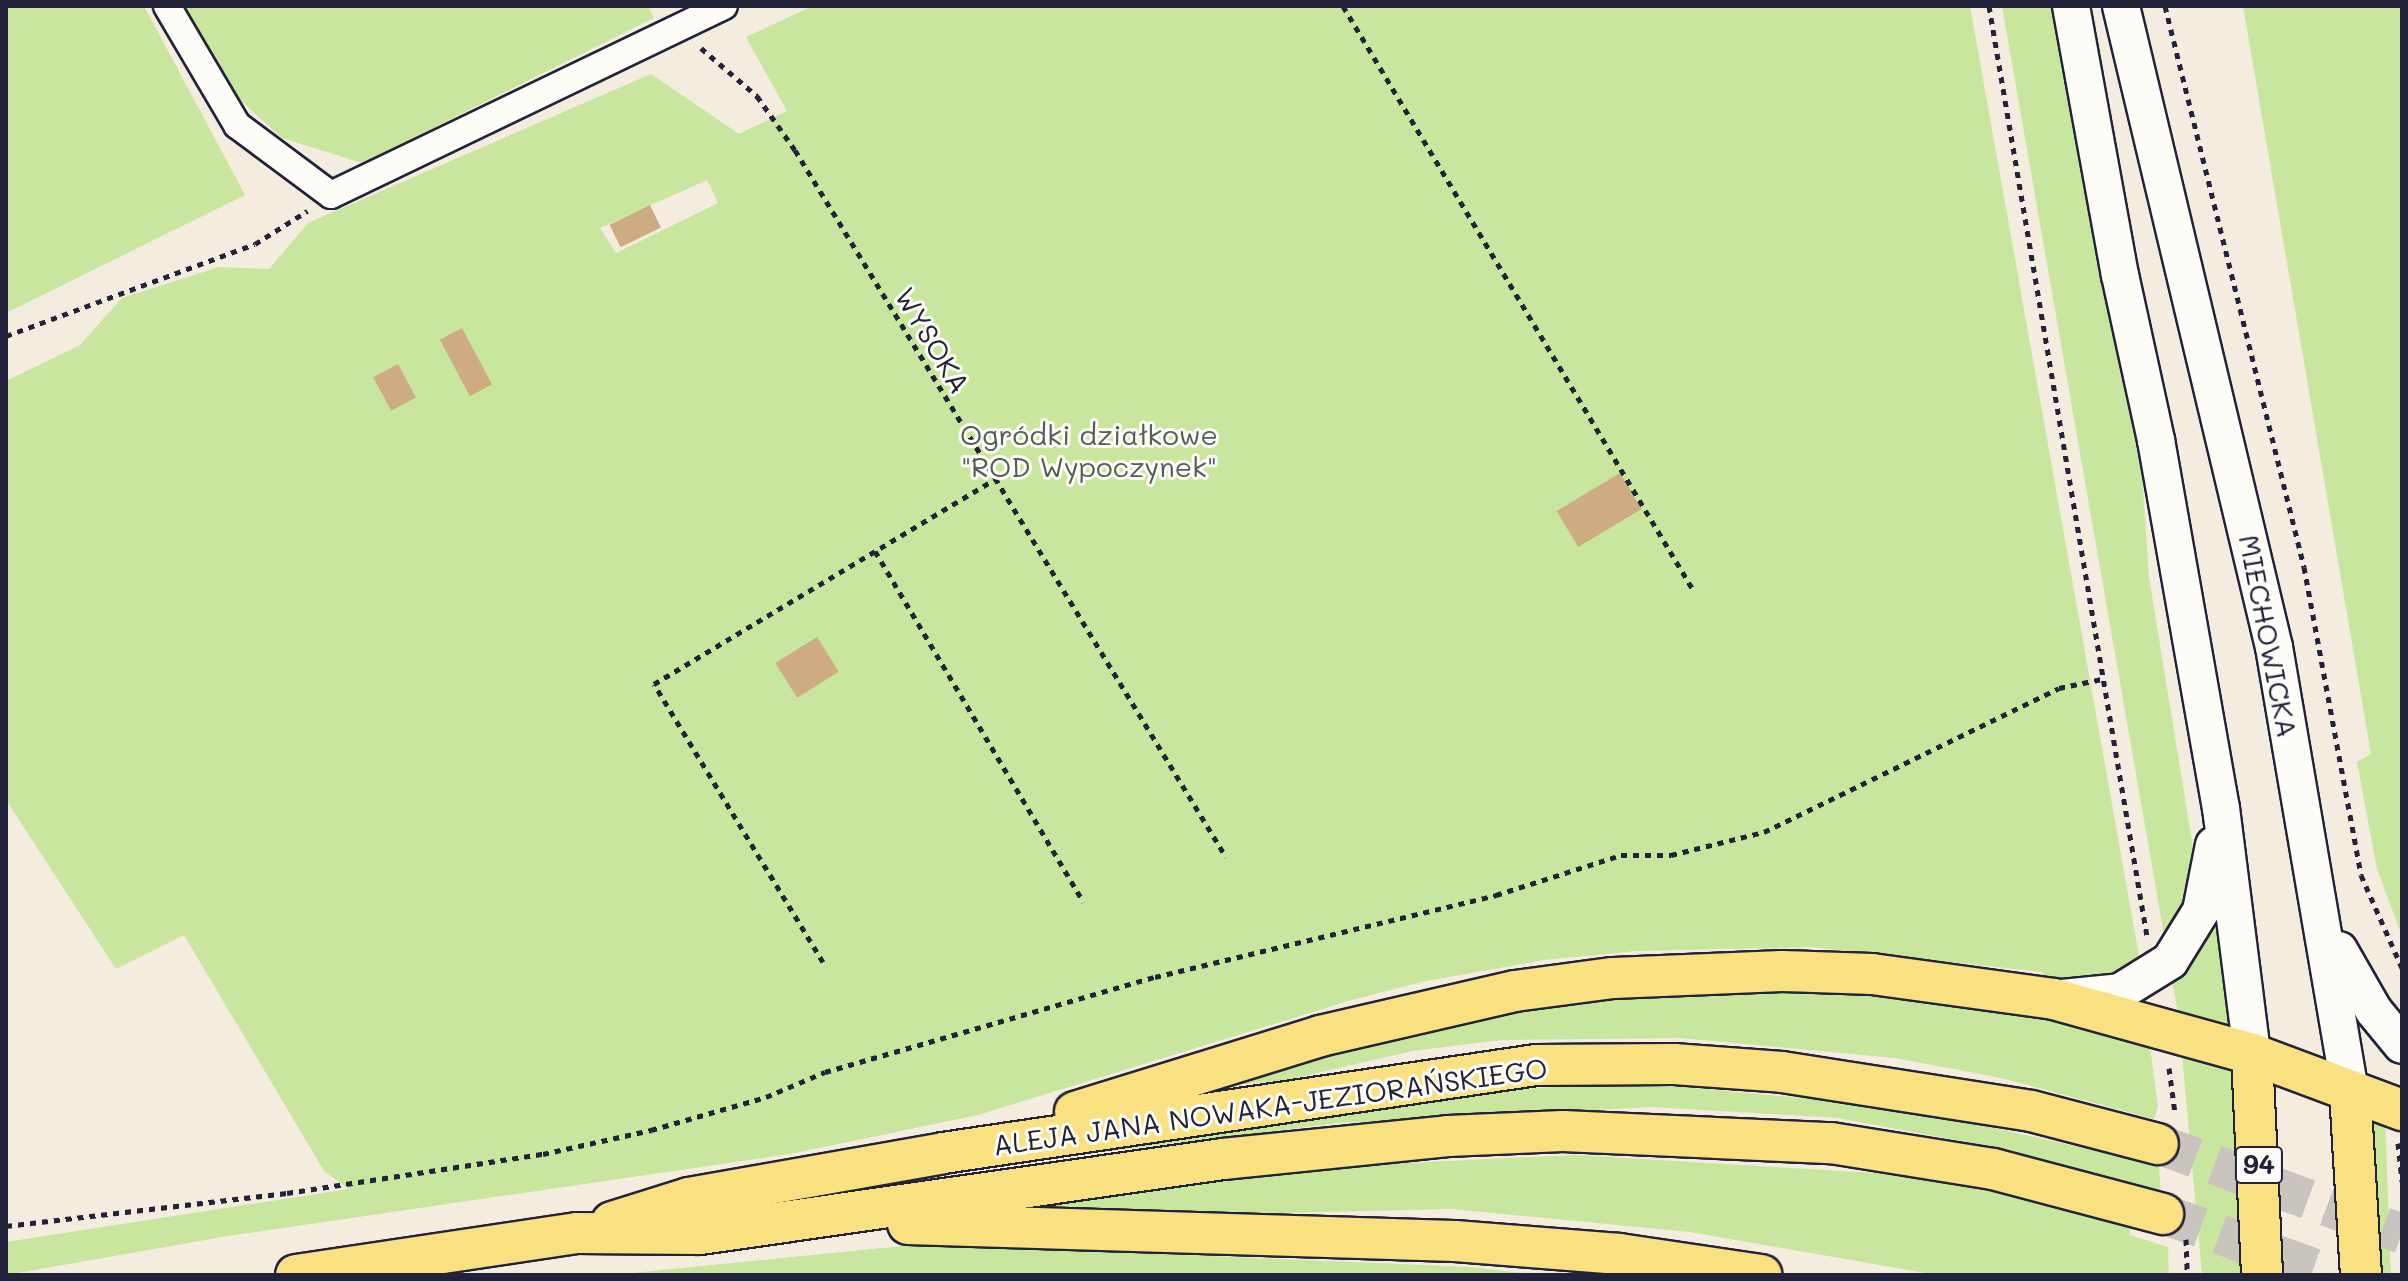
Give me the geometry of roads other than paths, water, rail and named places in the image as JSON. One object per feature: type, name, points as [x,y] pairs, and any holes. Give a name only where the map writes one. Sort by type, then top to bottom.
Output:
[{"type":"main road","name":"94","points":[[2071,6],[2120,275],[2156,440],[2221,808],[2252,1054],[2262,1275]]},
{"type":"main road","name":"MIECHOWICKA","points":[[2121,6],[2246,520],[2308,840],[2350,1091],[2361,1275]]},
{"type":"main road","points":[[2054,999],[2099,997],[2154,974],[2176,954],[2198,919],[2221,808]]},
{"type":"main road","points":[[2308,840],[2340,953],[2374,1011],[2402,1045]]},
{"type":"main road","points":[[943,1153],[1320,1036],[1529,989],[1613,978],[1782,971],[1872,974],[2054,999],[2252,1054],[2402,1110]]},
{"type":"main road","name":"ALEJA JANA NOWAKA-JEZIORAŃSKIEGO","points":[[296,1275],[577,1233],[689,1198],[943,1153],[1388,1084],[1536,1065],[1659,1064],[1782,1072],[1905,1088],[2031,1111],[2158,1144]]},
{"type":"main road","name":"ALEJA JANA NOWAKA-JEZIORAŃSKIEGO","points":[[577,1233],[700,1234],[1223,1159],[1448,1136],[1563,1131],[1831,1143],[1993,1169],[2163,1214]]},
{"type":"main road","points":[[784,1223],[1455,1241],[1619,1254],[1761,1275]]},
{"type":"street","points":[[167,6],[237,125],[331,195],[675,17],[724,6]]},
{"type":"tunnel","points":[[2158,1144],[2402,1234]]},
{"type":"tunnel","points":[[2163,1214],[2332,1275]]},
{"type":"park label","name":"Ogródki działkowe \"ROD Wypoczynek\"","points":[[1089,450]]}]
